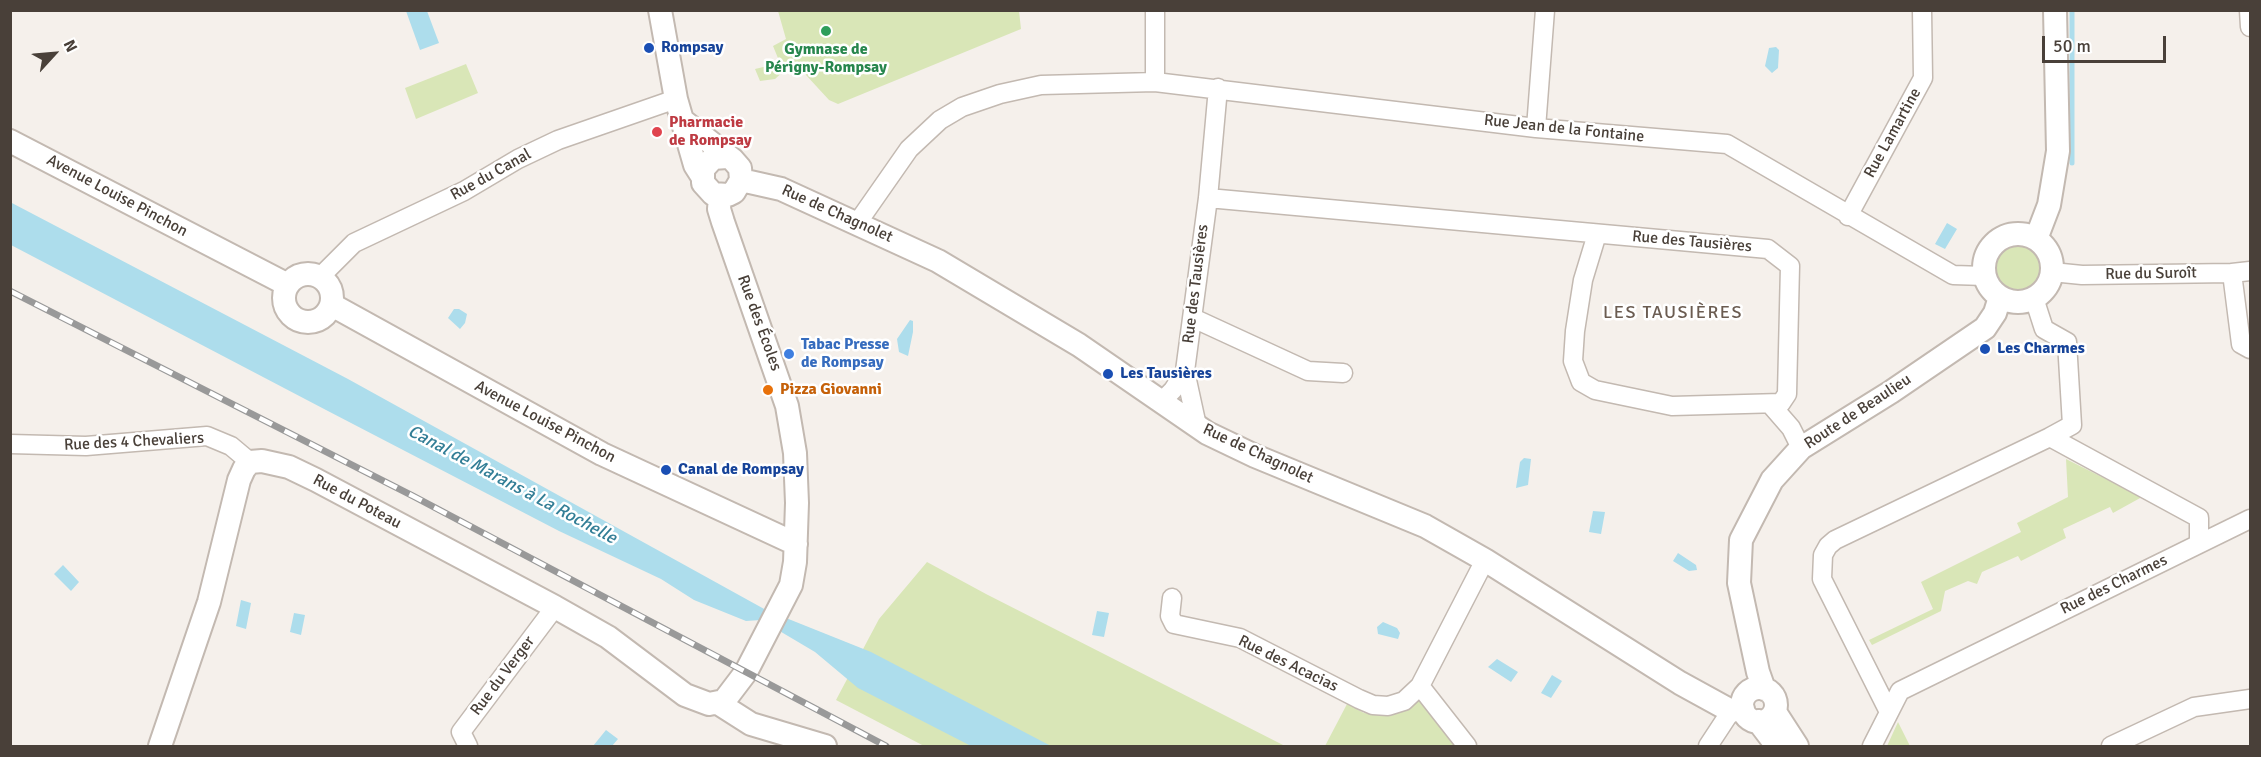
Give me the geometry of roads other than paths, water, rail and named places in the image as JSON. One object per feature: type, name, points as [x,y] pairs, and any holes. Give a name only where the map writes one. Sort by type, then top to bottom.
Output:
[{"type":"street","points":[[660,10],[679,109],[695,165],[707,190],[720,196],[734,192],[741,180],[737,164],[679,109]]},
{"type":"street","points":[[1155,10],[1155,82]]},
{"type":"street","points":[[1536,128],[1545,10]]},
{"type":"street","name":"Rue Lamartine","points":[[1848,216],[1923,78],[1922,10]]},
{"type":"street","points":[[2036,239],[2049,205],[2058,151],[2055,10]]},
{"type":"street","points":[[2249,10],[2250,27]]},
{"type":"street","name":"Rue Jean de la Fontaine","points":[[858,222],[916,141],[940,120],[962,107],[1000,94],[1041,85],[1155,82],[1536,128],[1727,144],[1953,275],[1985,276]]},
{"type":"street","name":"Rue des Tausières","points":[[1185,371],[1208,198],[1218,88]]},
{"type":"street","name":"Rue du Canal","points":[[320,277],[354,243],[464,191],[518,159],[558,140],[679,109]]},
{"type":"street","name":"Avenue Louise Pinchon","points":[[10,141],[288,285]]},
{"type":"street","points":[[702,176],[707,162],[720,156],[728,157]]},
{"type":"street","name":"Rue de Chagnolet","points":[[741,180],[781,189],[858,222],[938,261],[1079,345],[1197,426],[1255,456],[1425,526],[1485,560],[1680,683],[1752,713],[1797,747]]},
{"type":"street","name":"Rue des Écoles","points":[[718,704],[730,695],[787,593],[792,579],[796,544],[797,503],[795,453],[787,406],[723,222],[719,209],[720,196]]},
{"type":"street","name":"Rue des Tausières","points":[[1208,198],[1768,249],[1790,266],[1787,394]]},
{"type":"street","points":[[1597,234],[1583,280],[1575,331],[1573,361],[1581,382],[1596,390],[1672,406],[1771,405],[1780,403],[1787,394]]},
{"type":"street","points":[[2019,234],[2036,239],[2050,257],[2052,272],[2046,288],[2034,298],[2020,302],[2001,297],[1988,285],[1984,267],[1989,250],[2002,238],[2019,234]]},
{"type":"street","name":"Rue du Suroît","points":[[2052,272],[2082,275],[2250,271]]},
{"type":"street","points":[[2232,273],[2241,344],[2250,349]]},
{"type":"street","points":[[299,276],[320,277],[331,289],[332,305],[328,313],[315,322],[298,321],[291,316],[284,301],[288,285],[299,276]]},
{"type":"street","name":"Route de Beaulieu","points":[[1764,689],[1758,672],[1739,583],[1741,540],[1772,480],[1801,448],[1891,392],[1985,328],[1995,313],[2001,297]]},
{"type":"street","points":[[2034,298],[2044,329],[2067,342],[2074,450]]},
{"type":"street","name":"Avenue Louise Pinchon","points":[[332,305],[602,454],[796,544]]},
{"type":"street","points":[[1193,318],[1308,371],[1343,373]]},
{"type":"street","points":[[1161,402],[1173,390],[1185,371]]},
{"type":"street","points":[[1185,371],[1197,426]]},
{"type":"street","points":[[1787,394],[1791,428]]},
{"type":"street","points":[[1771,405],[1791,428],[1801,448]]},
{"type":"street","points":[[1889,712],[1822,579],[1821,566],[1828,546],[2072,425]]},
{"type":"street","name":"Rue des 4 Chevaliers","points":[[10,444],[86,446],[207,436],[231,446],[250,462]]},
{"type":"street","points":[[2050,437],[2225,532]]},
{"type":"street","name":"Rue du Poteau","points":[[250,462],[270,461],[305,474],[555,607],[617,643],[685,694],[709,704],[718,704],[751,724],[825,747]]},
{"type":"street","points":[[160,747],[209,602],[239,480],[250,462]]},
{"type":"street","points":[[763,527],[797,503]]},
{"type":"street","points":[[2199,518],[2199,544]]},
{"type":"street","name":"Rue des Charmes","points":[[1872,747],[1900,691],[2250,519]]},
{"type":"street","name":"Rue des Acacias","points":[[1172,598],[1170,616],[1174,624],[1240,638],[1373,705],[1388,706],[1404,701],[1420,686],[1485,560]]},
{"type":"street","name":"Rue du Verger","points":[[468,747],[461,732],[555,607]]},
{"type":"street","points":[[1420,686],[1467,747]]},
{"type":"street","name":"Rue de Chagnolet","points":[[1752,713],[1775,698],[1764,689]]},
{"type":"street","points":[[2111,747],[2194,707],[2250,699]]},
{"type":"street","points":[[1708,747],[1752,713]]},
{"type":"street","name":"Rue de Chagnolet","points":[[1752,713],[1777,747]]},
{"type":"water","points":[[406,11],[427,11],[439,43],[420,50]]},
{"type":"water","points":[[1776,47],[1779,50],[1778,68],[1772,73],[1765,66],[1769,48]]},
{"type":"water","name":"Canal de Marans à La Rochelle","points":[[10,202],[348,379],[766,610],[871,652],[1051,746],[971,746],[858,688],[815,652],[761,620],[746,621],[694,600],[661,579],[559,531],[326,410],[11,245]]},
{"type":"water","points":[[1947,223],[1957,229],[1945,249],[1935,244]]},
{"type":"water","points":[[454,309],[467,314],[465,323],[460,329],[448,318]]},
{"type":"water","points":[[910,320],[913,321],[913,332],[908,356],[899,352],[897,339]]},
{"type":"water","points":[[1524,458],[1531,459],[1528,485],[1516,488],[1520,462]]},
{"type":"water","points":[[1593,511],[1605,512],[1601,534],[1589,532]]},
{"type":"water","points":[[1678,553],[1696,565],[1697,570],[1689,571],[1673,561]]},
{"type":"water","points":[[63,565],[79,582],[71,591],[54,574]]},
{"type":"water","points":[[241,600],[251,603],[246,629],[236,626]]},
{"type":"water","points":[[1097,611],[1109,613],[1104,637],[1092,635]]},
{"type":"water","points":[[294,613],[305,615],[301,635],[290,632]]},
{"type":"water","points":[[1383,622],[1397,628],[1400,633],[1398,639],[1378,634],[1377,627]]},
{"type":"water","points":[[1497,659],[1518,672],[1511,682],[1488,667]]},
{"type":"water","points":[[1552,675],[1562,681],[1551,698],[1541,693]]},
{"type":"water","points":[[606,730],[618,739],[612,746],[593,746]]},
{"type":"waterway","points":[[2072,10],[2072,163]]},
{"type":"railway","points":[[10,291],[413,496],[886,746]]},
{"type":"place","name":"Gymnase de Périgny-Rompsay","points":[[826,31]]},
{"type":"place","name":"Rompsay","points":[[649,48]]},
{"type":"place","name":"Pharmacie de Rompsay","points":[[657,132]]},
{"type":"place","name":"Les Charmes","points":[[1985,349]]},
{"type":"place","name":"Tabac Presse de Rompsay","points":[[789,354]]},
{"type":"place","name":"Les Tausières","points":[[1108,374]]},
{"type":"place","name":"Pizza Giovanni","points":[[768,390]]},
{"type":"place","name":"Canal de Rompsay","points":[[666,470]]},
{"type":"district","name":"LES TAUSIÈRES","points":[[1673,313]]}]
